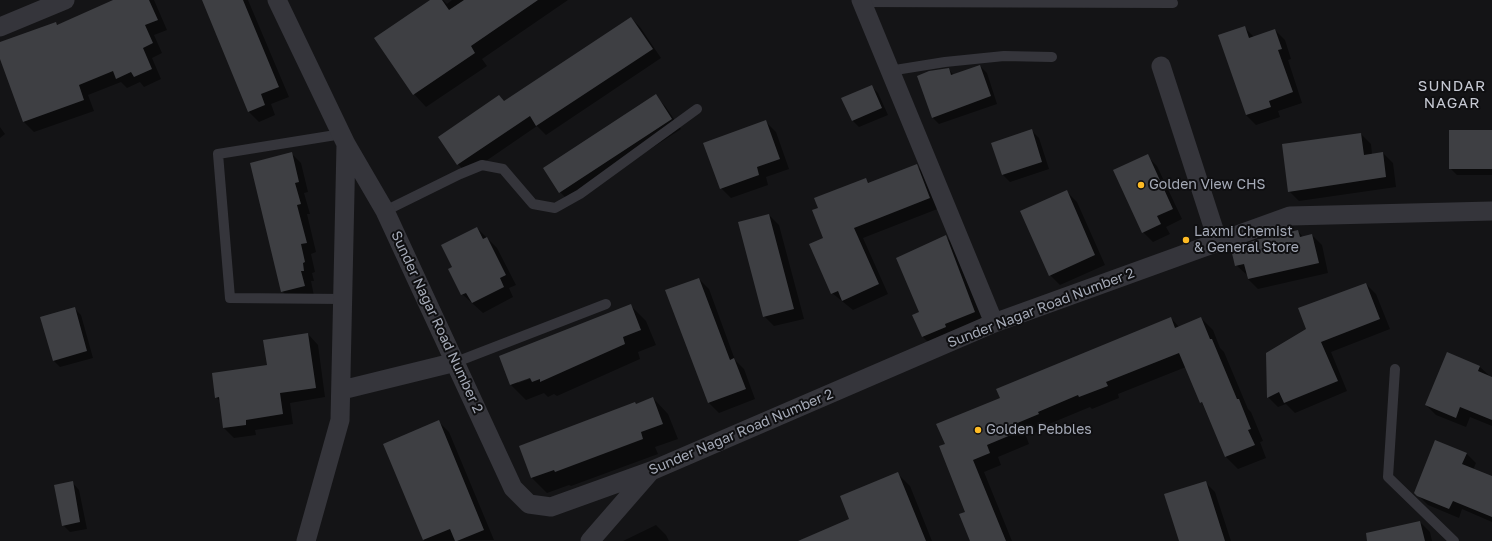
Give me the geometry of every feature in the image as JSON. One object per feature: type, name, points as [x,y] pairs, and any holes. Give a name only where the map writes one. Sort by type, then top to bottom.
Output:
[{"type":"street","points":[[0,27],[66,0]]},
{"type":"street","name":"Sunder Nagar Road Number 2","points":[[277,0],[344,139],[385,211],[513,488],[529,504],[551,507],[651,471],[994,323],[1290,216],[1492,211]]},
{"type":"street","points":[[861,1],[994,323]]},
{"type":"street","points":[[1160,66],[1218,242]]},
{"type":"street","points":[[306,541],[340,420],[342,390],[344,139]]},
{"type":"street","points":[[342,390],[456,362]]},
{"type":"street","points":[[590,541],[651,471]]},
{"type":"lane","points":[[861,1],[1174,3]]},
{"type":"lane","points":[[890,72],[945,62],[1004,56],[1052,57]]},
{"type":"lane","points":[[385,211],[460,174],[482,165],[503,169],[533,204],[555,208],[580,194],[697,109]]},
{"type":"lane","points":[[343,299],[230,298],[218,154],[344,139]]},
{"type":"lane","points":[[456,362],[606,304]]},
{"type":"lane","points":[[1395,369],[1388,477],[1454,541]]},
{"type":"building","points":[[113,0],[149,0],[158,20],[145,25],[153,43],[143,48],[152,69],[134,77],[131,72],[116,79],[113,71],[79,85],[84,100],[23,122],[0,59],[0,42],[56,22],[57,25]]},
{"type":"building","points":[[202,0],[243,0],[279,87],[261,94],[265,105],[248,112]]},
{"type":"building","points":[[430,0],[442,0],[449,10],[464,0],[538,0],[471,46],[475,53],[413,95],[374,38]]},
{"type":"building","points":[[631,17],[653,49],[536,126],[530,116],[457,165],[438,137],[499,95],[504,101]]},
{"type":"building","points":[[1245,26],[1249,38],[1275,29],[1282,49],[1278,50],[1293,92],[1269,101],[1271,107],[1246,115],[1218,35]]},
{"type":"building","points":[[980,65],[991,96],[932,118],[917,76],[929,71],[949,68],[951,75]]},
{"type":"building","points":[[872,85],[882,108],[852,121],[841,98]]},
{"type":"building","points":[[656,94],[672,119],[559,193],[543,168]]},
{"type":"building","points":[[766,120],[780,159],[757,167],[759,175],[720,189],[703,143]]},
{"type":"building","points":[[1032,129],[1042,162],[1002,175],[991,143]]},
{"type":"building","points":[[1449,130],[1492,130],[1492,169],[1449,169]]},
{"type":"building","points":[[1361,133],[1364,155],[1383,152],[1386,177],[1288,192],[1282,144]]},
{"type":"building","points":[[292,152],[299,182],[295,183],[301,204],[297,205],[307,243],[301,244],[305,262],[303,263],[304,271],[301,271],[305,286],[281,292],[250,163]]},
{"type":"building","name":"Golden View CHS","points":[[1148,154],[1173,209],[1157,216],[1161,224],[1142,233],[1113,170]]},
{"type":"building","points":[[917,164],[930,198],[854,228],[879,284],[842,301],[838,291],[831,294],[809,244],[823,238],[812,210],[818,208],[814,198],[866,178],[868,183]]},
{"type":"building","points":[[1067,190],[1095,255],[1049,276],[1020,211]]},
{"type":"building","points":[[769,214],[794,309],[763,317],[738,222]]},
{"type":"building","points":[[477,227],[483,239],[487,237],[506,275],[500,278],[504,287],[472,303],[466,293],[461,295],[448,269],[452,267],[441,245]]},
{"type":"building","points":[[1298,230],[1300,237],[1312,234],[1319,263],[1248,279],[1244,264],[1235,266],[1231,249],[1256,240]]},
{"type":"building","points":[[946,235],[975,312],[945,324],[946,327],[922,337],[912,315],[919,312],[896,258]]},
{"type":"building","points":[[699,278],[730,360],[734,358],[746,389],[708,403],[665,290]]},
{"type":"building","points":[[1366,283],[1380,319],[1321,342],[1338,381],[1284,403],[1279,392],[1267,398],[1266,353],[1306,329],[1298,308]]},
{"type":"building","points":[[631,304],[641,330],[623,337],[625,344],[540,382],[540,379],[532,382],[530,378],[510,385],[499,356]]},
{"type":"building","points":[[75,307],[87,351],[53,361],[40,317]]},
{"type":"building","name":"Golden Pebbles","points":[[1171,317],[1175,328],[1201,317],[1210,339],[1212,339],[1237,399],[1239,399],[1251,429],[1248,430],[1255,445],[1225,457],[1202,402],[1200,403],[1179,353],[1106,382],[1108,386],[1079,397],[1078,395],[1038,412],[1039,414],[1015,424],[1018,432],[987,445],[990,453],[973,460],[1006,541],[970,541],[959,514],[965,512],[939,446],[945,444],[936,424],[1000,398],[996,389]]},
{"type":"building","points":[[308,333],[316,388],[280,393],[283,414],[246,420],[246,425],[223,428],[219,397],[215,398],[212,373],[267,365],[263,340]]},
{"type":"building","points":[[1447,352],[1480,366],[1478,371],[1492,377],[1492,420],[1460,407],[1456,418],[1425,405]]},
{"type":"building","points":[[653,397],[663,424],[641,432],[643,439],[555,472],[554,470],[531,478],[519,446],[635,402],[636,404]]},
{"type":"building","points":[[439,420],[484,530],[457,541],[455,541],[450,529],[423,540],[383,444]]},
{"type":"building","points":[[1435,440],[1467,453],[1462,464],[1492,476],[1492,517],[1453,501],[1449,509],[1417,496],[1414,493]]},
{"type":"building","points":[[898,472],[926,541],[798,541],[849,519],[840,496]]},
{"type":"building","points":[[73,481],[80,522],[62,526],[54,485]]},
{"type":"building","points":[[1206,481],[1225,541],[1179,541],[1164,494]]},
{"type":"building","points":[[1420,521],[1425,541],[1367,541],[1366,533]]},
{"type":"place","name":"Golden View CHS","points":[[1141,185]]},
{"type":"place","name":"Laxmi Chemist & General Store","points":[[1186,240]]},
{"type":"place","name":"Golden Pebbles","points":[[978,430]]},
{"type":"district","name":"SUNDAR NAGAR","points":[[1452,94]]}]
